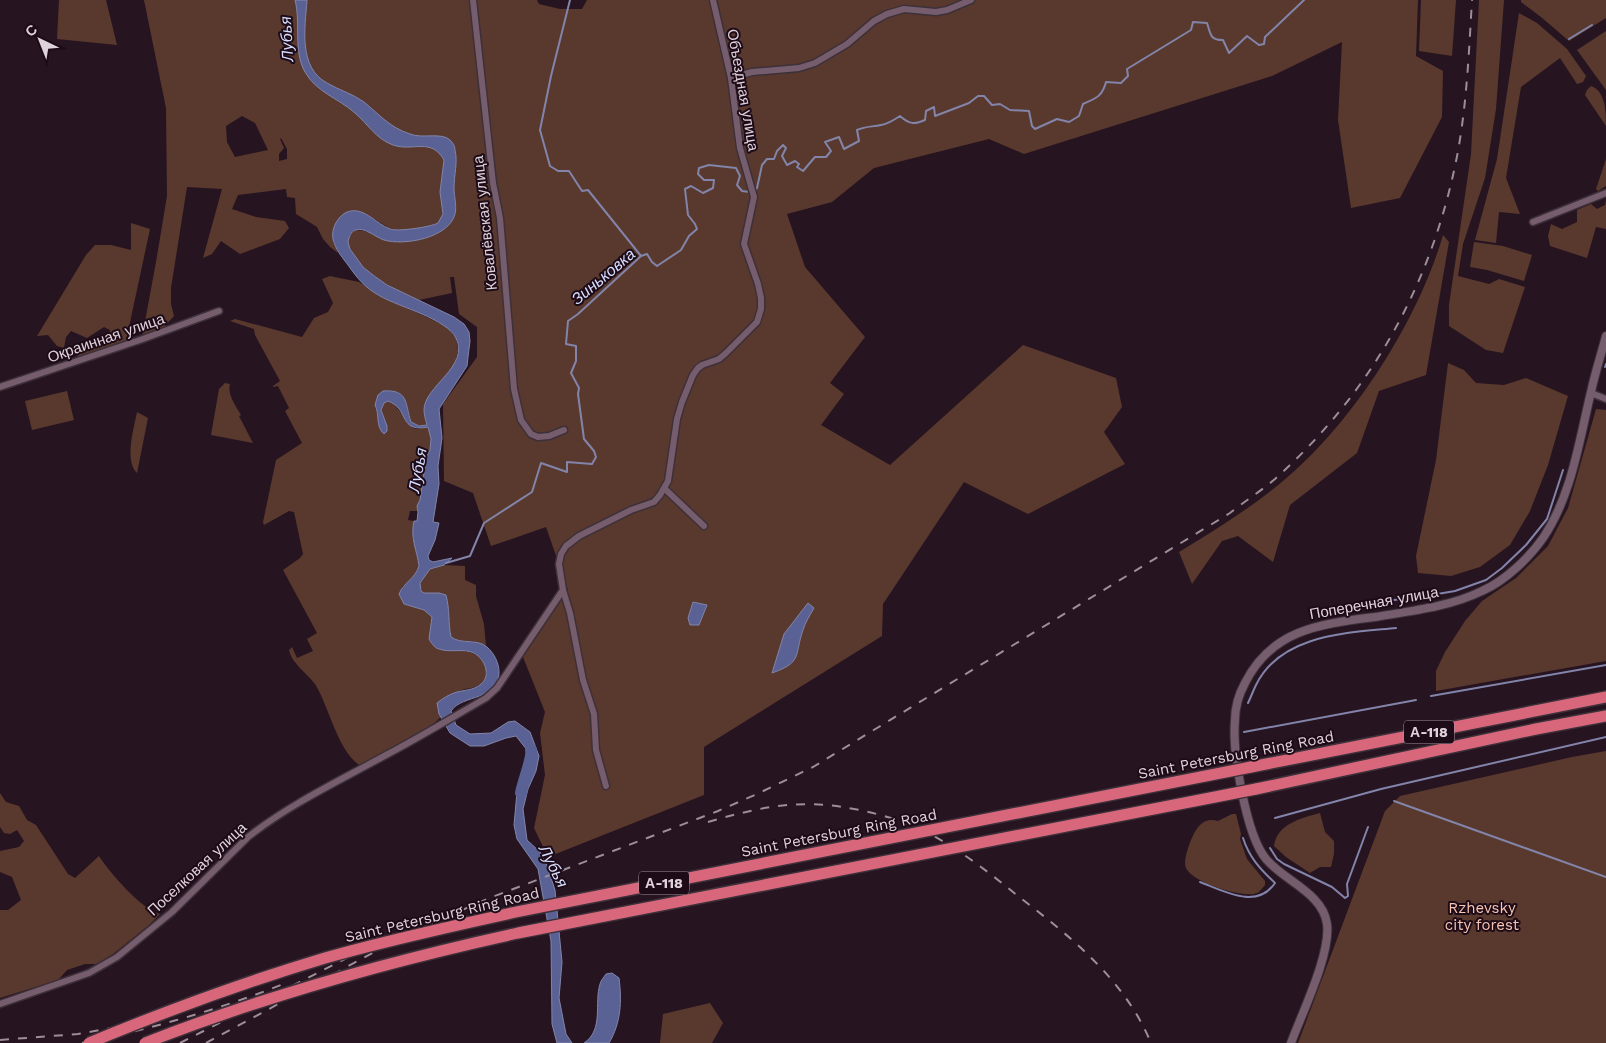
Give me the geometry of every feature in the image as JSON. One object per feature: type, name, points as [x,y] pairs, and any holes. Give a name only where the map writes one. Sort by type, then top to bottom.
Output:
[{"type":"highway","name":"Saint Petersburg Ring Road","points":[[89,1043],[255,980],[325,958],[420,933],[516,912],[1606,698]]},
{"type":"highway","name":"А-118","points":[[145,1043],[262,1000],[424,954],[518,933],[1256,789],[1449,747],[1606,716]]},
{"type":"street","name":"Ковалёвская улица","points":[[474,0],[493,183],[500,218],[508,337],[517,405],[519,414],[531,434],[538,437],[549,436],[564,430]]},
{"type":"street","name":"Объездная улица","points":[[665,489],[670,471],[677,419],[693,375],[702,364],[719,359],[726,353],[757,322],[761,309],[758,284],[744,244],[754,197],[740,148],[731,78],[713,0]]},
{"type":"street","points":[[731,78],[752,72],[799,68],[814,63],[847,44],[874,21],[887,14],[904,10],[936,12],[947,10],[971,0]]},
{"type":"street","points":[[1533,222],[1606,192]]},
{"type":"street","name":"Окраинная улица","points":[[0,387],[219,311]]},
{"type":"street","name":"Поперечная улица","points":[[1291,1043],[1326,948],[1327,921],[1313,899],[1267,860],[1259,850],[1255,839],[1241,786],[1235,733],[1236,709],[1244,685],[1259,660],[1266,653],[1298,632],[1319,625],[1451,603],[1484,591],[1511,571],[1536,546],[1554,519],[1576,456],[1606,336]]},
{"type":"street","points":[[1591,393],[1606,399]]},
{"type":"street","points":[[606,786],[596,750],[594,714],[580,666],[570,612],[563,590],[560,564],[561,554],[566,546],[580,536],[631,510],[654,502],[665,489],[704,526]]},
{"type":"street","name":"Поселковая улица","points":[[0,1004],[89,973],[118,957],[172,912],[259,828],[320,790],[486,698],[497,688],[563,590]]},
{"type":"green space","points":[[59,0],[106,0],[117,45],[57,39]]},
{"type":"green space","points":[[144,0],[537,0],[539,4],[560,9],[582,9],[587,0],[1418,0],[1416,56],[1443,71],[1442,117],[1400,198],[1351,208],[1338,120],[1342,42],[1272,76],[1024,154],[989,139],[874,168],[832,202],[787,214],[805,267],[865,337],[830,383],[844,394],[821,425],[890,465],[1023,345],[1116,378],[1122,407],[1104,432],[1125,464],[1028,514],[964,482],[883,604],[882,636],[704,747],[704,795],[548,857],[534,828],[545,775],[540,733],[545,712],[523,657],[568,590],[546,527],[491,546],[473,493],[444,481],[443,404],[477,357],[477,327],[459,314],[454,277],[450,277],[452,293],[419,300],[387,285],[363,267],[347,242],[352,232],[357,231],[367,232],[391,241],[387,227],[373,218],[333,242],[338,253],[323,239],[317,227],[296,214],[295,198],[287,197],[286,189],[238,195],[232,209],[256,217],[285,221],[289,228],[280,239],[240,254],[221,241],[212,254],[203,258],[222,189],[187,187],[171,288],[171,304],[174,316],[164,327],[142,338],[167,196],[166,108]],"holes":[[[242,116],[255,123],[268,150],[235,157],[227,142],[226,126]],[[281,138],[287,149],[287,159],[279,161],[279,154],[284,148]]]},
{"type":"green space","points":[[1421,0],[1456,0],[1452,56],[1419,51]]},
{"type":"green space","points":[[1479,0],[1504,0],[1496,109],[1485,178],[1463,244],[1458,276],[1489,284],[1499,279],[1525,287],[1503,353],[1486,350],[1449,326],[1449,305],[1471,154]]},
{"type":"green space","points":[[1521,0],[1606,0],[1606,18],[1569,41],[1521,2]]},
{"type":"green space","points":[[1519,13],[1537,23],[1567,49],[1586,76],[1583,82],[1577,84],[1560,58],[1521,87],[1506,178],[1520,214],[1499,212],[1496,243],[1475,240],[1497,159]]},
{"type":"green space","points":[[1606,31],[1606,90],[1577,50]]},
{"type":"green space","points":[[1591,86],[1602,97],[1606,126],[1585,95]]},
{"type":"green space","points":[[1606,159],[1606,186],[1598,191],[1596,189]]},
{"type":"green space","points":[[1606,200],[1606,229],[1596,227],[1587,258],[1550,246],[1548,236],[1551,224],[1562,229],[1577,222],[1577,210],[1591,204],[1597,209],[1605,205]]},
{"type":"green space","points":[[131,223],[150,229],[126,341],[76,359],[79,353],[109,337],[110,330],[104,327],[87,338],[71,331],[66,337],[64,348],[57,346],[48,335],[37,336],[86,255],[95,245],[111,245],[131,250]]},
{"type":"green space","points":[[1443,235],[1449,242],[1426,375],[1379,391],[1357,453],[1290,505],[1273,562],[1238,536],[1222,541],[1192,584],[1179,552],[1229,521],[1277,486],[1330,435],[1354,405],[1398,338],[1416,304]]},
{"type":"green space","points":[[1474,242],[1503,246],[1532,255],[1524,281],[1470,267]]},
{"type":"green space","points":[[330,276],[359,282],[380,296],[446,326],[456,338],[458,350],[455,365],[448,374],[425,418],[427,425],[419,426],[411,422],[406,402],[398,392],[377,408],[377,416],[387,426],[381,410],[384,403],[388,401],[393,403],[413,428],[428,427],[431,439],[420,500],[417,506],[418,511],[410,511],[408,520],[414,521],[414,538],[419,566],[415,577],[402,587],[404,604],[424,610],[432,617],[431,627],[440,650],[461,650],[474,654],[484,662],[486,669],[483,682],[478,686],[459,691],[453,695],[439,714],[441,717],[430,729],[361,766],[346,751],[315,684],[296,664],[289,650],[292,647],[297,658],[313,651],[307,639],[317,633],[283,570],[303,554],[294,512],[289,511],[264,525],[263,522],[276,460],[302,443],[285,411],[289,408],[278,386],[273,387],[280,381],[255,335],[254,329],[230,321],[235,319],[302,337],[314,318],[328,312],[333,303],[322,279]]},
{"type":"green space","points":[[1448,363],[1464,370],[1476,383],[1504,385],[1526,378],[1568,396],[1548,465],[1530,511],[1510,545],[1480,567],[1451,576],[1418,573],[1416,556],[1436,460]]},
{"type":"green space","points":[[225,383],[230,384],[231,396],[253,443],[211,435],[219,389]]},
{"type":"green space","points":[[67,391],[74,420],[32,430],[25,401]]},
{"type":"green space","points":[[1596,409],[1606,410],[1606,661],[1436,691],[1436,671],[1445,652],[1465,621],[1482,601],[1516,578],[1548,546],[1568,508]]},
{"type":"green space","points":[[137,412],[148,418],[137,473],[133,468],[130,453]]},
{"type":"green space","points":[[444,565],[465,566],[465,580],[476,585],[476,596],[484,624],[486,646],[472,641],[457,641],[451,637],[448,619],[449,608],[429,593],[421,591],[420,583],[430,569]]},
{"type":"green space","name":"Rzhevsky city forest","points":[[1606,751],[1606,1043],[1298,1043],[1385,811],[1400,796]]},
{"type":"green space","points":[[0,793],[6,802],[19,806],[27,820],[36,825],[68,874],[75,878],[99,856],[110,872],[135,898],[152,911],[160,914],[113,954],[97,964],[85,964],[67,970],[58,980],[0,998],[0,910],[8,910],[21,900],[12,877],[0,872],[0,851],[19,847],[24,841],[17,830],[10,834],[4,833],[0,827]]},
{"type":"green space","points":[[1320,813],[1325,832],[1334,841],[1334,854],[1331,867],[1320,867],[1310,873],[1286,857],[1274,846],[1276,838],[1285,827],[1305,817]]},
{"type":"green space","points":[[1236,814],[1241,834],[1240,839],[1247,859],[1265,881],[1265,885],[1257,893],[1241,894],[1218,888],[1198,879],[1186,868],[1187,852],[1197,828],[1206,821],[1218,821]]},
{"type":"green space","points":[[710,1003],[723,1023],[712,1043],[660,1043],[663,1014]]},
{"type":"water","points":[[295,0],[307,0],[305,46],[311,67],[318,76],[327,83],[360,99],[396,128],[420,136],[442,136],[451,141],[455,147],[454,188],[456,211],[451,222],[444,229],[414,241],[393,242],[359,229],[352,233],[348,242],[350,249],[363,267],[373,275],[387,285],[454,317],[464,324],[469,332],[470,341],[467,366],[439,409],[442,438],[438,466],[439,484],[433,522],[439,523],[435,540],[428,556],[429,560],[433,562],[452,558],[444,565],[430,569],[420,583],[421,591],[424,593],[446,595],[451,637],[460,641],[483,644],[492,652],[498,665],[498,681],[493,688],[487,693],[463,702],[451,711],[456,725],[470,734],[491,733],[508,722],[515,721],[530,732],[539,756],[523,809],[527,840],[541,853],[545,860],[555,890],[562,962],[559,998],[566,1034],[572,1043],[557,1043],[552,1024],[551,941],[538,869],[517,839],[514,825],[517,792],[529,768],[527,750],[516,736],[484,746],[470,746],[450,733],[439,714],[437,703],[452,694],[480,685],[486,677],[486,668],[481,659],[474,653],[443,650],[433,645],[429,639],[432,617],[424,610],[404,604],[399,594],[419,566],[413,538],[413,527],[414,521],[417,521],[417,506],[420,500],[431,439],[428,427],[412,427],[399,409],[388,401],[384,403],[381,410],[387,426],[387,431],[384,434],[381,431],[375,405],[378,395],[383,391],[397,392],[404,399],[411,422],[419,426],[427,425],[424,410],[426,401],[452,367],[457,358],[459,348],[456,338],[443,325],[380,296],[365,286],[341,256],[333,239],[333,231],[337,221],[342,215],[351,211],[363,213],[385,227],[394,230],[414,229],[438,223],[443,214],[440,192],[444,160],[439,153],[427,147],[400,147],[387,142],[377,135],[355,113],[315,85],[301,64]]},
{"type":"water","points":[[693,602],[707,605],[699,625],[690,625],[688,618]]},
{"type":"water","points":[[808,603],[814,608],[804,627],[796,657],[789,665],[772,673],[784,634]]},
{"type":"water","points":[[612,973],[619,978],[620,1012],[616,1028],[609,1043],[584,1043],[590,1038],[596,1024],[600,983],[606,974]]},
{"type":"waterway","points":[[570,0],[540,130],[550,166],[558,171],[569,171],[582,191],[588,190],[641,256]]},
{"type":"waterway","name":"Зиньковка","points":[[755,190],[762,165],[767,159],[774,159],[777,151],[783,145],[786,148],[782,156],[787,165],[795,161],[799,164],[797,167],[803,171],[815,157],[826,157],[831,151],[825,142],[839,137],[844,149],[859,141],[857,130],[886,124],[900,116],[906,121],[918,123],[925,120],[926,111],[934,107],[935,116],[969,103],[978,96],[984,96],[992,105],[1000,104],[1010,110],[1029,111],[1032,126],[1035,129],[1057,119],[1069,122],[1079,116],[1083,104],[1100,94],[1106,82],[1121,83],[1128,76],[1127,69],[1191,30],[1193,22],[1207,23],[1213,38],[1223,40],[1229,53],[1247,36],[1259,45],[1264,44],[1265,37],[1304,0]]},
{"type":"waterway","points":[[1569,39],[1592,25]]},
{"type":"waterway","name":"Зиньковка","points":[[446,563],[470,556],[484,523],[532,492],[541,463],[567,472],[567,462],[592,464],[596,457],[594,451],[584,439],[578,394],[579,388],[571,373],[576,361],[576,346],[566,344],[568,321],[641,256],[647,254],[657,266],[681,250],[689,236],[697,229],[688,215],[685,189],[691,186],[703,193],[713,188],[714,180],[704,180],[698,174],[699,168],[709,165],[736,168],[740,176],[737,185],[742,191],[750,192]]},
{"type":"waterway","points":[[1337,611],[1373,606],[1383,601],[1455,591],[1486,580],[1502,568],[1526,545],[1547,519],[1563,470]]},
{"type":"waterway","points":[[1248,703],[1256,685],[1267,668],[1282,655],[1298,646],[1317,639],[1337,635],[1396,628]]},
{"type":"waterway","points":[[1431,696],[1606,665]]},
{"type":"waterway","points":[[1244,732],[1416,700]]},
{"type":"waterway","points":[[1275,818],[1381,789],[1606,737]]},
{"type":"waterway","name":"Лубья","points":[[521,793],[531,758],[531,750]]},
{"type":"waterway","points":[[1394,801],[1606,877]]},
{"type":"waterway","points":[[1270,848],[1277,859],[1284,864],[1332,887],[1345,898],[1348,896],[1347,884],[1368,827]]},
{"type":"waterway","points":[[1200,882],[1240,896],[1259,896],[1268,891],[1275,883],[1248,851],[1243,838]]},
{"type":"railway","points":[[206,1043],[404,936],[487,899],[718,811],[813,767],[1230,513],[1275,479],[1310,445],[1342,409],[1370,371],[1394,330],[1415,288],[1433,244],[1447,199],[1458,151],[1466,94],[1472,0]]},
{"type":"railway","points":[[708,822],[758,809],[807,804],[853,809],[876,814],[911,825],[932,835],[987,872],[1057,927],[1095,961],[1127,999],[1151,1043]]},
{"type":"railway","points":[[180,1043],[394,934]]},
{"type":"railway","points":[[82,1043],[186,1018],[286,983]]},
{"type":"railway","points":[[0,1040],[78,1034],[144,1022]]}]
